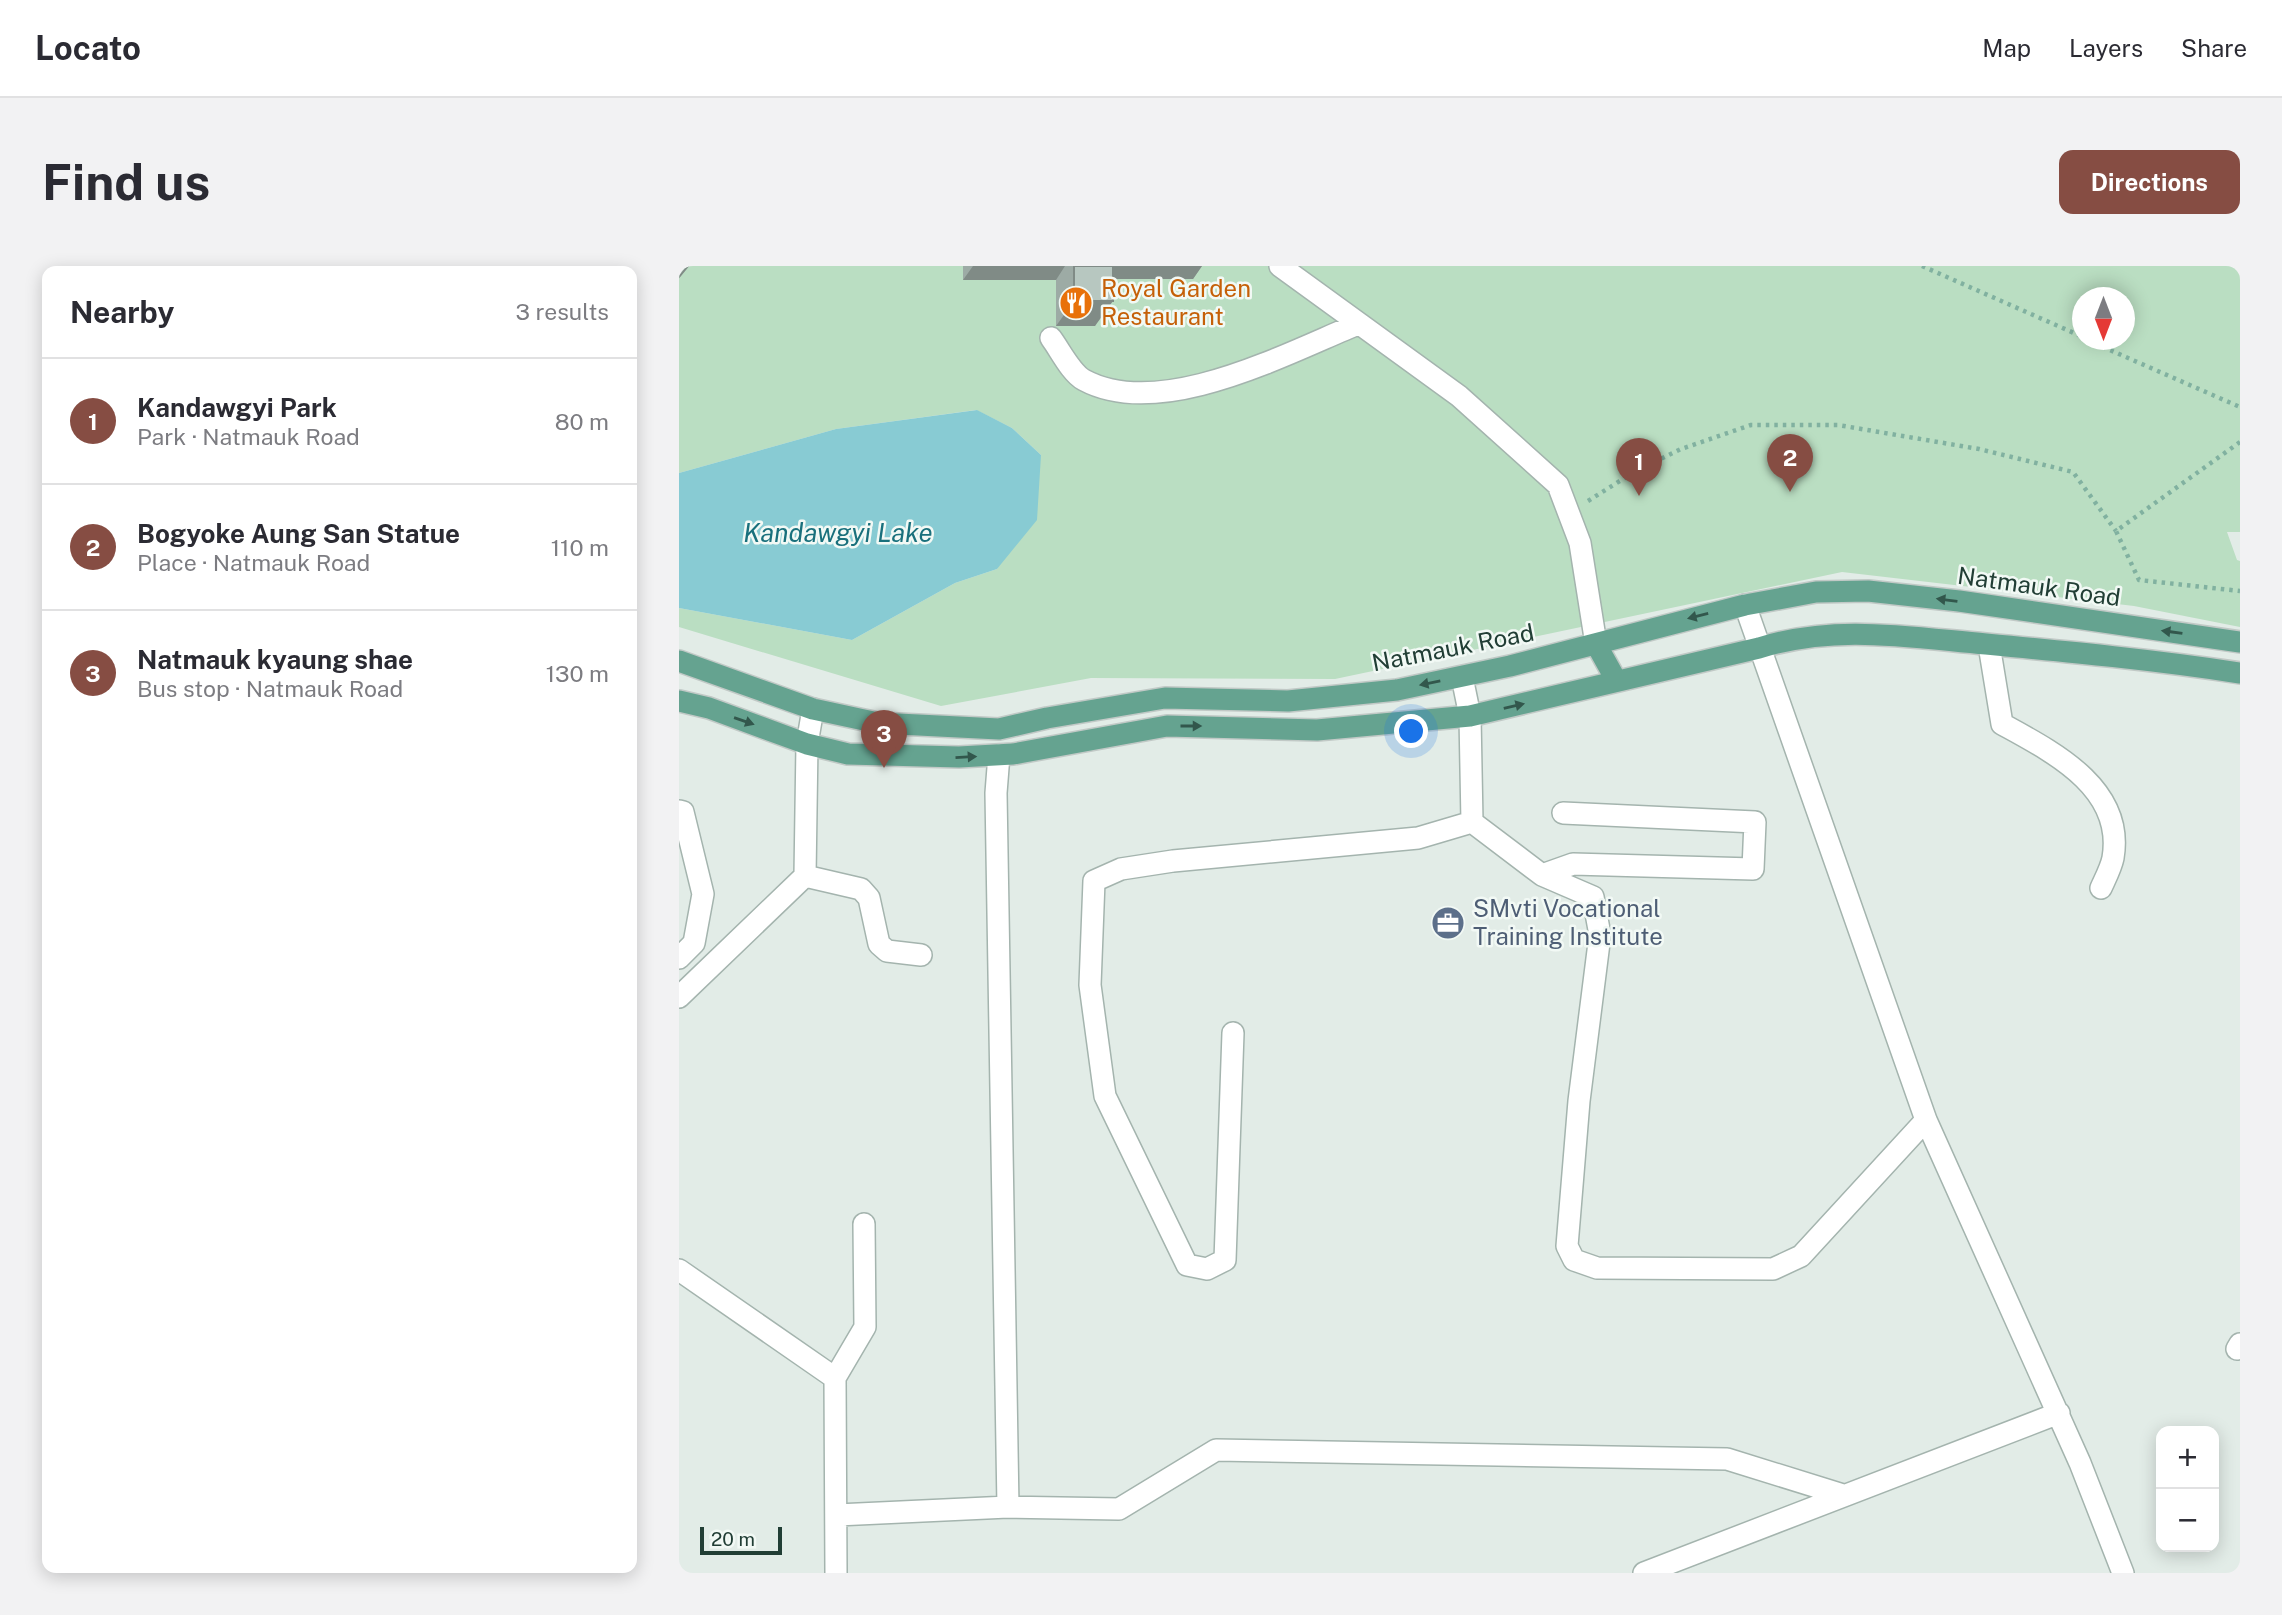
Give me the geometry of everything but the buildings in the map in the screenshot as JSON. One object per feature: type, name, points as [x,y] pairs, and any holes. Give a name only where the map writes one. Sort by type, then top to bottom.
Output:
[{"type":"main road","name":"Natmauk Road","points":[[679,661],[813,709],[878,723],[999,729],[1165,698],[1288,701],[1397,690],[1462,677],[1745,605],[1816,592],[1868,591],[2240,642]]},
{"type":"main road","points":[[679,701],[709,708],[807,744],[877,756],[999,755],[1167,726],[1243,726],[1289,731],[1361,728],[1470,716],[1759,648],[1795,637],[1861,633],[2240,673]]},
{"type":"main road","points":[[1596,644],[1616,680]]},
{"type":"street","points":[[1280,266],[1459,396],[1558,485],[1580,543],[1596,644]]},
{"type":"street","points":[[1051,338],[1082,379],[1132,395],[1219,381],[1357,324]]},
{"type":"street","points":[[1745,605],[1926,1120],[2059,1413],[2123,1573]]},
{"type":"street","points":[[1989,645],[2002,724],[2049,750],[2090,783],[2112,816],[2113,858],[2101,888]]},
{"type":"street","points":[[1462,677],[1470,716],[1472,822]]},
{"type":"street","points":[[679,997],[805,876],[807,744],[813,709]]},
{"type":"street","points":[[999,755],[996,806],[1009,1507]]},
{"type":"street","points":[[679,811],[683,813],[703,894],[694,943],[679,958]]},
{"type":"street","points":[[1542,875],[1573,863],[1753,869],[1755,822],[1563,813]]},
{"type":"street","points":[[1472,822],[1542,875],[1593,897],[1600,935],[1579,1101],[1567,1246],[1574,1260],[1597,1268],[1773,1269],[1801,1256],[1926,1120]]},
{"type":"street","points":[[1233,1033],[1225,1260],[1207,1269],[1187,1265],[1105,1096],[1090,985],[1094,881],[1121,870],[1173,861],[1418,838],[1472,822]]},
{"type":"street","points":[[805,876],[862,889],[869,898],[879,944],[887,951],[921,955]]},
{"type":"street","points":[[836,1573],[835,1378],[865,1328],[864,1224]]},
{"type":"street","points":[[679,1270],[835,1378]]},
{"type":"street","points":[[1644,1573],[2059,1413]]},
{"type":"street","points":[[837,1515],[1009,1507],[1119,1509],[1216,1450],[1727,1460],[1843,1495]]},
{"type":"path","points":[[1922,266],[2072,332]]},
{"type":"path","points":[[2112,350],[2240,407]]},
{"type":"path","points":[[1569,514],[1634,472],[1681,449],[1751,425],[1839,425],[1979,449],[2073,472],[2116,531],[2139,580],[2240,591]]},
{"type":"path","points":[[2116,531],[2240,442]]},
{"type":"green space","points":[[679,266],[2240,266],[2240,532],[2227,532],[2237,560],[2240,561],[2240,627],[2134,606],[1842,572],[1335,679],[1091,678],[941,706],[679,627],[679,608],[852,640],[955,583],[997,569],[1041,455],[1012,428],[976,410],[836,429],[679,473]]},
{"type":"water","name":"Kandawgyi Lake","points":[[977,410],[1012,428],[1041,455],[1037,520],[997,569],[955,583],[852,640],[679,608],[679,473],[836,429]]},
{"type":"place","name":"Royal Garden Restaurant","points":[[1076,303]]},
{"type":"place","name":"Bogyoke Aung San Statue","points":[[1790,492]]},
{"type":"place","name":"Kandawgyi Park","points":[[1639,496]]},
{"type":"place","name":"Natmauk kyaung shae","points":[[884,768]]},
{"type":"place","name":"SMvti Vocational Training Institute","points":[[1448,923]]}]
